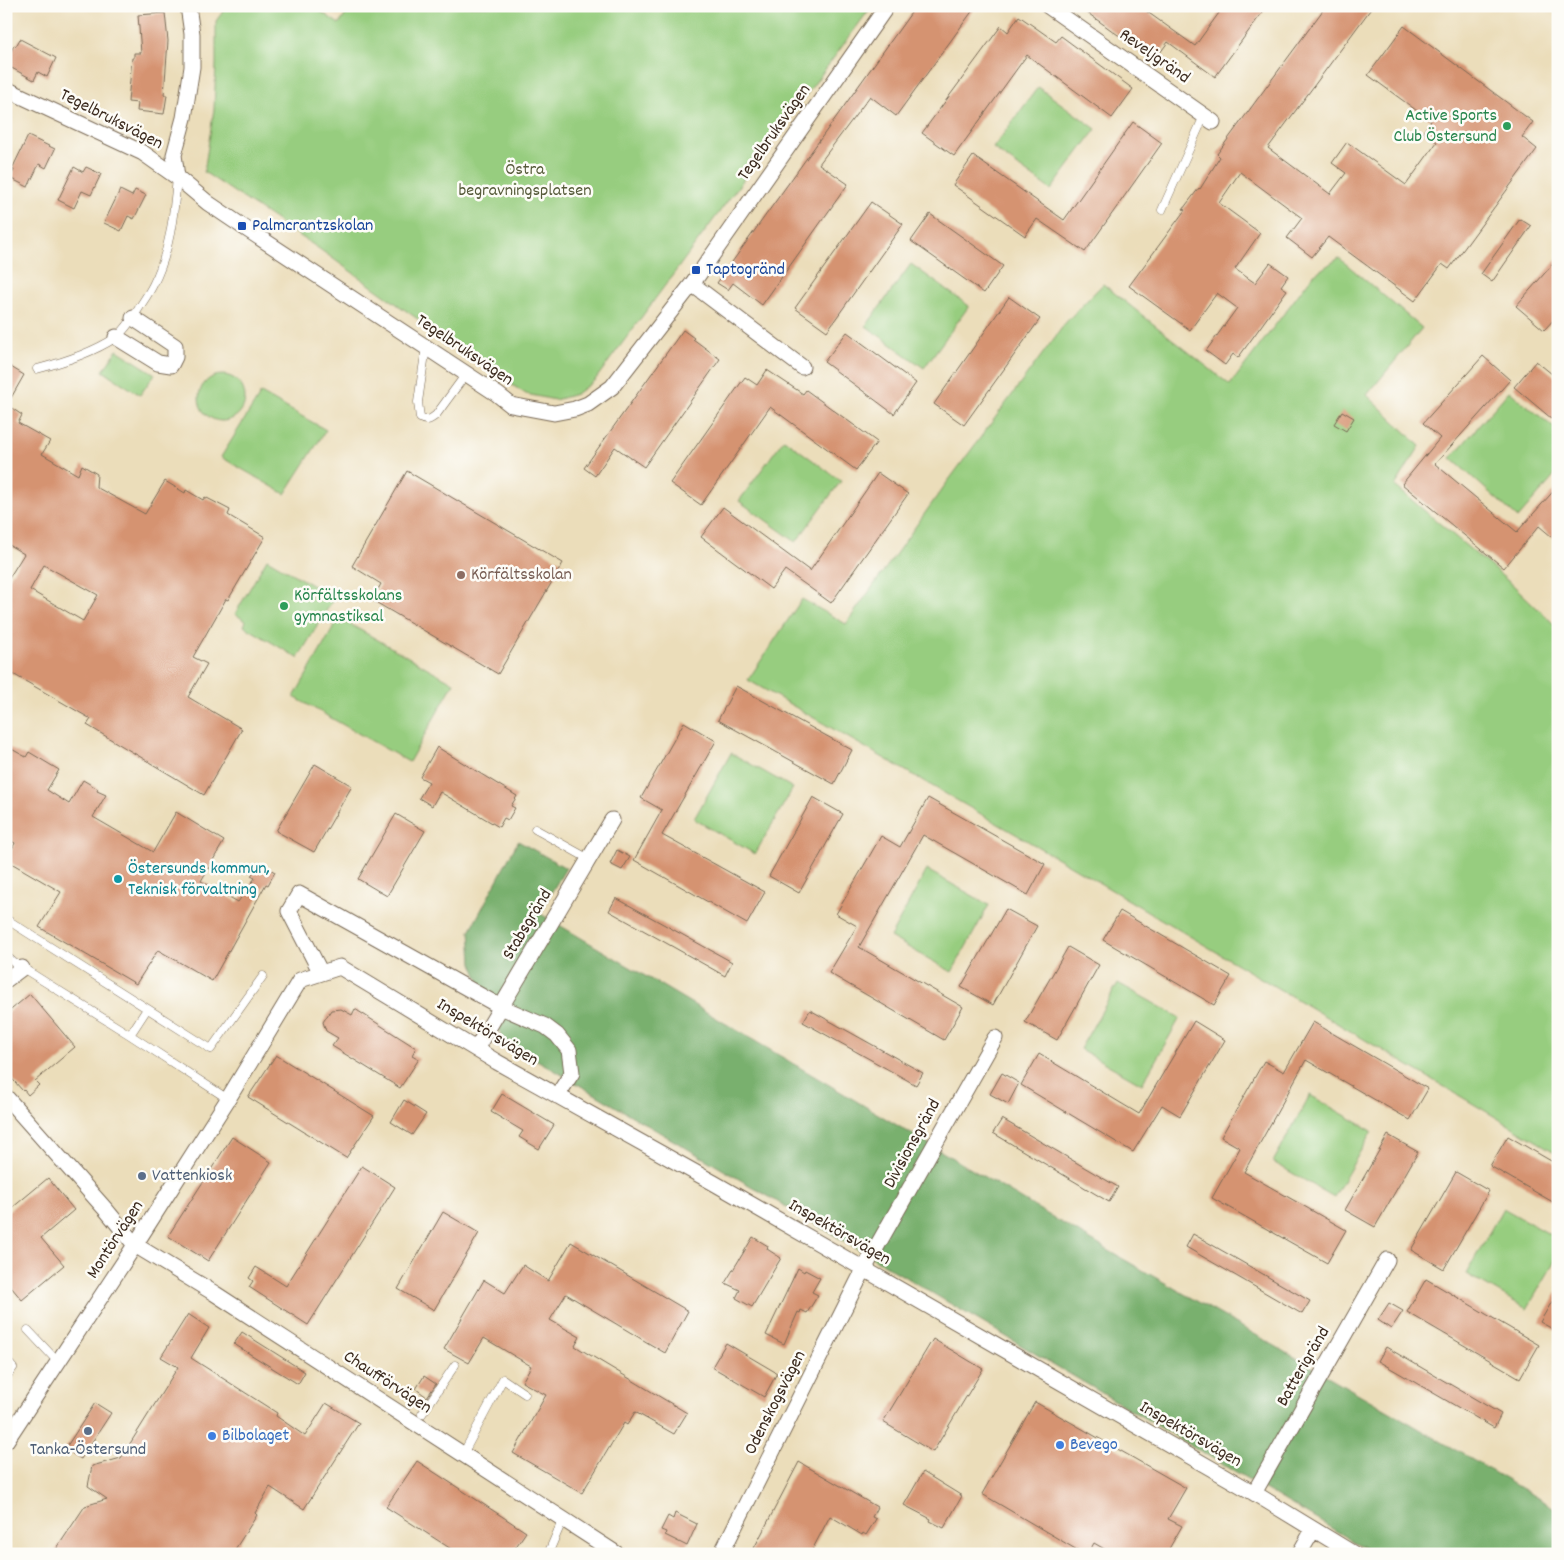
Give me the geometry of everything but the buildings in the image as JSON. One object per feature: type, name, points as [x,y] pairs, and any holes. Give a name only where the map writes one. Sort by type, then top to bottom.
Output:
[{"type":"street","name":"Tegelbruksvägen","points":[[6,89],[143,153],[178,177],[208,203],[497,394],[511,406],[554,413],[575,409],[588,404],[612,387],[692,284],[887,6]]},
{"type":"street","name":"Reveljgränd","points":[[1048,6],[1209,119]]},
{"type":"street","points":[[178,177],[174,155],[184,118],[192,67],[192,34],[189,7]]},
{"type":"street","points":[[692,284],[802,367]]},
{"type":"street","points":[[116,337],[158,363],[171,366],[175,357],[175,346],[133,318]]},
{"type":"street","name":"Stabsgränd","points":[[476,1049],[612,820]]},
{"type":"street","points":[[321,973],[289,911],[299,894],[501,1007],[545,1026],[557,1035],[569,1050],[572,1073],[557,1096]]},
{"type":"street","name":"Inspektörsvägen","points":[[300,980],[340,967],[557,1096],[864,1269],[1254,1493],[1354,1554]]},
{"type":"street","points":[[6,980],[22,968]]},
{"type":"street","name":"Montörvägen","points":[[6,1441],[11,1424],[58,1362],[135,1245],[228,1100],[300,980]]},
{"type":"street","name":"Divisionsgränd","points":[[864,1269],[995,1038]]},
{"type":"street","points":[[6,1097],[108,1211],[135,1245]]},
{"type":"street","name":"Chaufförvägen","points":[[135,1245],[214,1293],[616,1554]]},
{"type":"street","name":"Batterigränd","points":[[1254,1493],[1387,1260]]},
{"type":"street","name":"Odenskogsvägen","points":[[721,1554],[864,1269]]},
{"type":"street","points":[[1299,1554],[1313,1530]]},
{"type":"lane","points":[[1162,210],[1209,119]]},
{"type":"lane","points":[[38,369],[94,349],[116,337],[133,318],[153,285],[163,260],[173,220],[178,177]]},
{"type":"lane","points":[[426,347],[418,402],[422,424],[436,415],[466,374]]},
{"type":"lane","points":[[535,829],[589,859]]},
{"type":"lane","points":[[6,919],[211,1049],[263,976]]},
{"type":"lane","points":[[6,956],[228,1100]]},
{"type":"lane","points":[[130,1035],[147,1008]]},
{"type":"lane","points":[[28,1330],[58,1362]]},
{"type":"lane","points":[[6,1360],[13,1368],[6,1377]]},
{"type":"lane","points":[[422,1414],[455,1364]]},
{"type":"lane","points":[[463,1454],[503,1379],[525,1394]]},
{"type":"lane","points":[[548,1554],[563,1519]]},
{"type":"green space","name":"Östra begravningsplatsen","points":[[227,6],[313,6],[339,24],[352,6],[872,6],[595,380],[576,394],[555,400],[526,394],[495,374],[318,248],[204,172],[214,109],[216,21]]},
{"type":"green space","points":[[1038,87],[1096,129],[1051,190],[993,148]]},
{"type":"green space","points":[[1339,258],[1422,328],[1367,395],[1420,446],[1395,486],[1514,586],[1558,628],[1558,1154],[1066,863],[748,680],[802,599],[846,624],[940,492],[1067,321],[1103,284],[1230,385],[1313,275]]},
{"type":"green space","points":[[911,264],[969,306],[924,368],[866,326]]},
{"type":"green space","points":[[117,350],[155,374],[140,395],[103,371]]},
{"type":"green space","points":[[222,375],[235,379],[241,385],[245,398],[241,411],[235,417],[222,421],[209,417],[203,411],[199,398],[203,385],[209,379]]},
{"type":"green space","points":[[1509,391],[1558,431],[1558,472],[1518,518],[1451,458]]},
{"type":"green space","points":[[261,393],[326,430],[285,494],[221,457]]},
{"type":"green space","points":[[784,439],[841,481],[796,542],[739,501]]},
{"type":"green space","name":"Körfältsskolans gymnastiksal","points":[[267,559],[334,598],[298,658],[244,626],[246,621],[235,614]]},
{"type":"green space","points":[[339,618],[454,683],[409,762],[294,697]]},
{"type":"green space","points":[[731,753],[793,788],[755,854],[694,819]]},
{"type":"green space","points":[[518,841],[566,868],[539,913],[1111,1252],[1558,1510],[1558,1554],[1375,1554],[503,1040],[472,963],[470,931]]},
{"type":"green space","points":[[927,870],[989,905],[952,972],[890,937]]},
{"type":"green space","points":[[1118,983],[1180,1018],[1142,1084],[1080,1049]]},
{"type":"green space","points":[[1310,1095],[1372,1131],[1334,1197],[1273,1162]]},
{"type":"green space","points":[[1503,1208],[1558,1239],[1558,1256],[1527,1309],[1466,1274]]},
{"type":"place","name":"Active Sports Club Östersund","points":[[1507,126]]},
{"type":"place","name":"Palmcrantzskolan","points":[[242,226]]},
{"type":"place","name":"Taptogränd","points":[[696,270]]},
{"type":"place","name":"Körfältsskolan","points":[[461,575]]},
{"type":"place","name":"Körfältsskolans gymnastiksal","points":[[284,606]]},
{"type":"place","name":"Östersunds kommun, Teknisk förvaltning","points":[[118,879]]},
{"type":"place","name":"Vattenkiosk","points":[[142,1176]]},
{"type":"place","name":"Tanka-Östersund","points":[[88,1431]]},
{"type":"place","name":"Bilbolaget","points":[[212,1436]]},
{"type":"place","name":"Bevego","points":[[1060,1445]]}]
